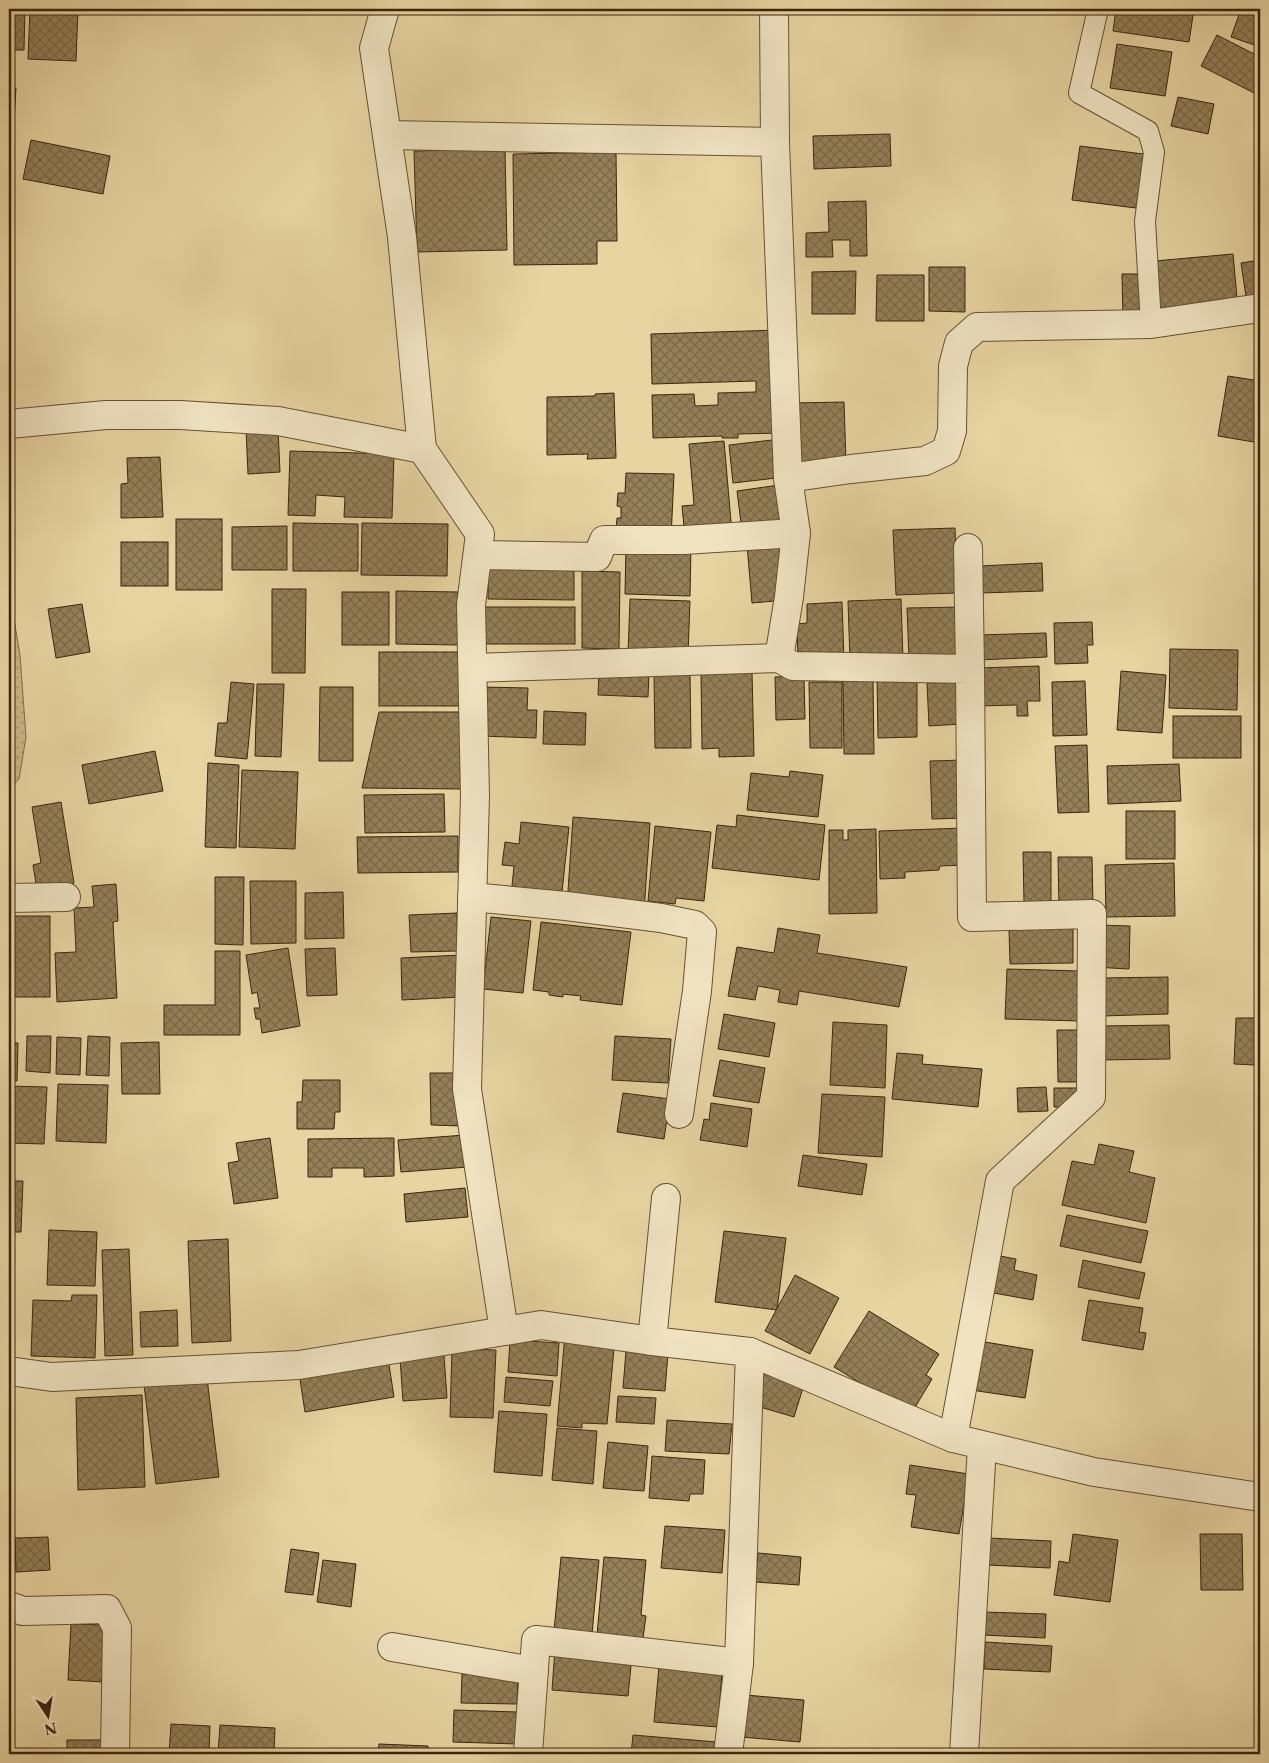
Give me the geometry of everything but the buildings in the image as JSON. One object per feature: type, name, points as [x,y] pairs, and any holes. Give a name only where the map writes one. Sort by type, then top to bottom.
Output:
[{"type":"street","points":[[384,9],[374,48],[402,238],[422,450],[480,534],[471,605],[475,796],[467,1089],[504,1331]]},
{"type":"street","points":[[774,9],[775,142],[788,478],[796,533],[789,598],[779,658]]},
{"type":"street","points":[[387,135],[775,142]]},
{"type":"street","points":[[788,478],[925,461],[946,451],[952,431],[953,366],[959,343],[976,327],[1151,324],[1260,308]]},
{"type":"street","points":[[9,424],[56,418],[106,415],[180,415],[278,421],[422,450]]},
{"type":"street","points":[[478,555],[598,557],[604,540],[684,540],[796,533]]},
{"type":"street","points":[[953,1438],[1000,1181],[1090,1097],[1092,914],[972,917],[968,548]]},
{"type":"street","points":[[473,668],[779,658],[793,666],[970,669]]},
{"type":"street","points":[[472,897],[661,918],[695,925],[702,932],[697,990],[679,1114]]},
{"type":"street","points":[[9,898],[66,898]]},
{"type":"street","points":[[652,1341],[666,1198]]},
{"type":"street","points":[[9,1371],[52,1377],[299,1365],[541,1325],[652,1341],[750,1352],[953,1438],[1094,1472],[1260,1497]]},
{"type":"street","points":[[728,1754],[739,1663],[750,1352]]},
{"type":"street","points":[[964,1754],[982,1446]]},
{"type":"street","points":[[9,1606],[23,1611],[106,1609],[117,1628],[115,1754]]},
{"type":"street","points":[[528,1754],[536,1640],[739,1663]]},
{"type":"street","points":[[392,1647],[534,1671]]},
{"type":"lane","points":[[1098,9],[1080,94],[1148,131],[1154,152],[1144,221],[1151,324]]},
{"type":"shaded area","points":[[9,589],[20,655],[26,737],[19,779],[9,790]]}]
